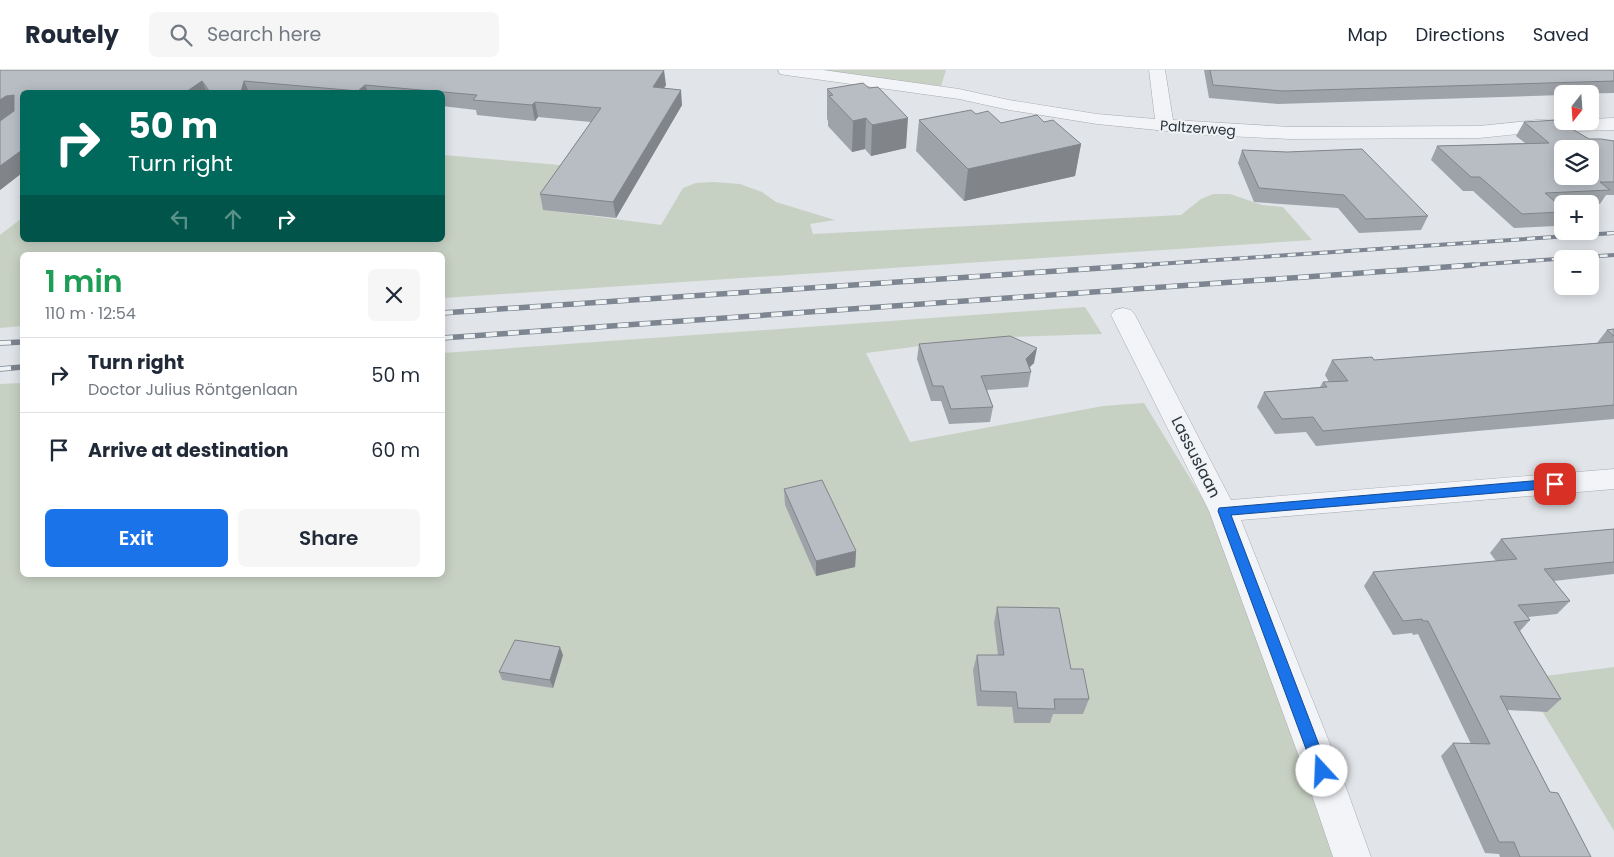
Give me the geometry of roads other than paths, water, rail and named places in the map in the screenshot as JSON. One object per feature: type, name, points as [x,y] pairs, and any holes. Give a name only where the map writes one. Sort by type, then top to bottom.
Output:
[{"type":"street","name":"Paltzerweg","points":[[786,70],[959,94],[1009,105],[1097,119],[1165,126],[1290,132],[1480,132],[1537,126],[1614,124]]},
{"type":"street","points":[[1157,70],[1165,126]]},
{"type":"street","name":"Lassuslaan","points":[[1123,316],[1224,511],[1316,754],[1352,857]]},
{"type":"street","points":[[1224,511],[1614,479]]},
{"type":"railway","points":[[1128,266],[1614,233]]},
{"type":"railway","points":[[1456,266],[1614,255]]},
{"type":"railway","points":[[445,313],[1146,265]]},
{"type":"railway","points":[[445,338],[1474,265]]},
{"type":"railway","points":[[0,343],[20,342]]},
{"type":"railway","points":[[0,369],[20,367]]}]
